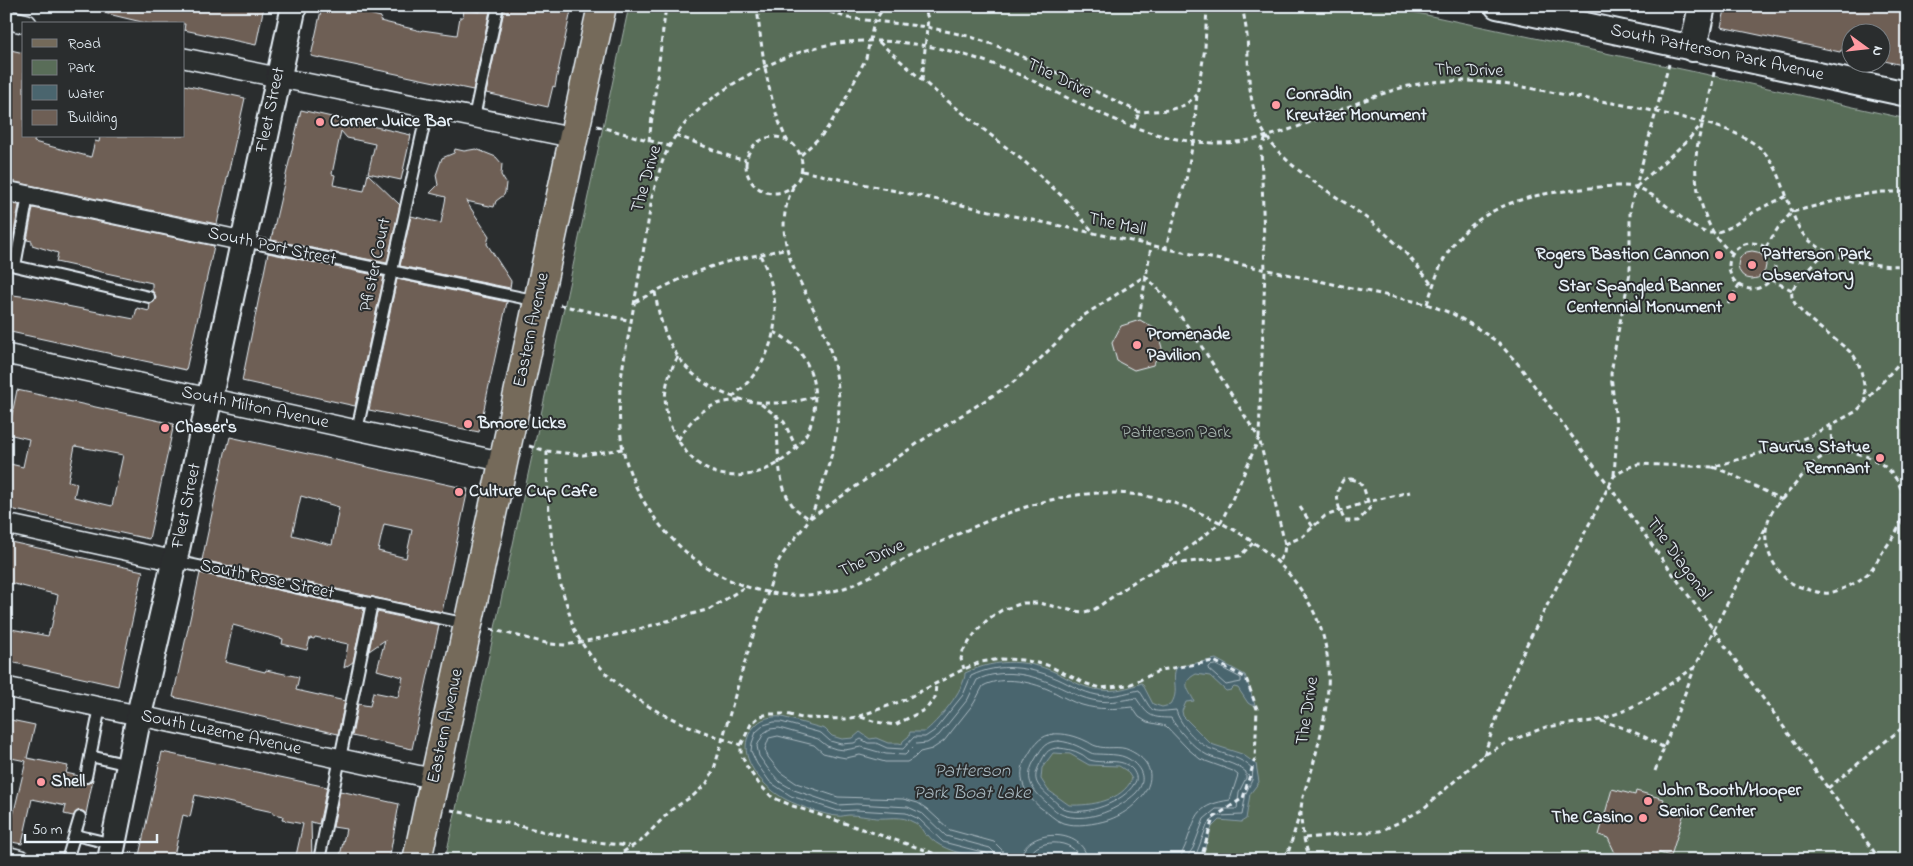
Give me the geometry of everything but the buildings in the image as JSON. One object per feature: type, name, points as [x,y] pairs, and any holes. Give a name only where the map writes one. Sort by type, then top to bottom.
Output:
[{"type":"main road","name":"Eastern Avenue","points":[[417,860],[435,779],[479,627],[504,462],[549,303],[586,132],[602,6]]},
{"type":"main road","points":[[1693,48],[1702,6]]},
{"type":"street","name":"Fleet Street","points":[[112,852],[139,715],[175,561],[294,6]]},
{"type":"street","name":"South Patterson Park Avenue","points":[[1497,6],[1570,14],[1693,48],[1907,94]]},
{"type":"street","points":[[6,19],[22,23]]},
{"type":"street","points":[[185,58],[474,117],[586,132]]},
{"type":"street","name":"South Port Street","points":[[6,191],[243,241]]},
{"type":"street","name":"South Milton Avenue","points":[[6,354],[504,462]]},
{"type":"street","name":"South Rose Street","points":[[6,524],[175,561]]},
{"type":"street","name":"South Luzerne Avenue","points":[[6,687],[435,779]]},
{"type":"street","points":[[6,856],[21,860]]},
{"type":"lane","points":[[474,117],[498,6]]},
{"type":"lane","name":"Pfister Court","points":[[357,430],[428,107]]},
{"type":"lane","points":[[28,196],[15,266],[149,297]]},
{"type":"lane","name":"South Port Street","points":[[243,241],[549,303]]},
{"type":"lane","name":"South Rose Street","points":[[175,561],[479,627]]},
{"type":"lane","points":[[319,860],[372,603]]},
{"type":"lane","points":[[86,777],[100,707]]},
{"type":"lane","points":[[90,756],[129,765]]},
{"type":"lane","points":[[67,860],[80,817]]},
{"type":"lane","points":[[75,835],[112,852]]},
{"type":"path","points":[[649,141],[666,6]]},
{"type":"path","points":[[757,6],[760,44],[771,92],[781,127],[787,140]]},
{"type":"path","points":[[813,6],[848,18],[927,27],[961,34],[995,45],[1138,112],[1169,110],[1185,105],[1198,95]]},
{"type":"path","points":[[800,155],[824,133],[842,106],[860,72],[871,42],[874,22],[885,6]]},
{"type":"path","points":[[922,80],[928,18],[923,6]]},
{"type":"path","points":[[1165,250],[1186,180],[1194,142],[1205,48],[1207,6]]},
{"type":"path","points":[[1242,6],[1247,34],[1248,81],[1256,115],[1266,137],[1295,168],[1369,220],[1388,236],[1410,256],[1434,287]]},
{"type":"path","name":"The Drive","points":[[1311,860],[1300,812],[1328,700],[1329,670],[1323,636],[1314,610],[1296,583],[1278,562],[1254,542],[1221,522],[1183,505],[1148,495],[1115,492],[1081,494],[1022,507],[985,521],[846,587],[818,593],[794,595],[768,593],[745,587],[725,578],[695,560],[670,537],[649,511],[632,477],[623,448],[620,418],[620,386],[652,197],[660,168],[669,146],[682,125],[706,104],[747,75],[766,66],[806,50],[837,44],[871,42],[944,49],[999,66],[1097,114],[1134,128],[1194,142],[1238,142],[1266,137],[1375,97],[1414,85],[1471,81],[1505,84],[1657,111],[1744,137],[1760,147],[1773,162],[1799,230],[1810,241],[1847,259],[1867,264],[1891,267],[1907,265]]},
{"type":"path","points":[[879,42],[922,80],[1026,163],[1064,198],[1095,234]]},
{"type":"path","points":[[1484,755],[1505,694],[1525,648],[1557,583],[1610,487],[1614,476],[1616,434],[1612,374],[1616,342],[1630,273],[1630,208],[1668,66]]},
{"type":"path","points":[[1714,76],[1696,150],[1697,190],[1712,233],[1732,253]]},
{"type":"path","points":[[1134,128],[1138,112]]},
{"type":"path","points":[[1635,187],[1688,140],[1702,124]]},
{"type":"path","points":[[586,132],[649,141],[669,146]]},
{"type":"path","points":[[676,135],[734,158],[746,160]]},
{"type":"path","points":[[779,137],[787,140],[800,155],[802,171],[792,186],[783,192],[771,194],[762,191],[749,179],[746,171],[746,160],[752,147],[762,140],[779,137]]},
{"type":"path","points":[[1266,137],[1261,148],[1265,271],[1259,438],[1284,544],[1284,552],[1278,562]]},
{"type":"path","name":"The Mall","points":[[802,171],[1165,250],[1427,304]]},
{"type":"path","points":[[619,860],[623,852],[641,841],[671,810],[694,795],[707,783],[714,769],[754,631],[778,563],[809,519],[826,473],[837,432],[838,383],[823,331],[807,298],[787,248],[783,214],[792,186]]},
{"type":"path","points":[[1427,304],[1442,263],[1452,246],[1471,224],[1496,209],[1528,197],[1555,191],[1635,187],[1674,210],[1697,228],[1712,233],[1732,227],[1758,210],[1787,196]]},
{"type":"path","points":[[1766,247],[1778,228],[1792,212],[1854,196],[1882,192],[1907,192]]},
{"type":"path","points":[[1744,244],[1760,244],[1766,247],[1772,254],[1775,263],[1771,280],[1764,286],[1756,289],[1747,289],[1732,279],[1729,261],[1732,253],[1744,244]]},
{"type":"path","points":[[1139,317],[1151,247]]},
{"type":"path","points":[[635,302],[697,273],[734,260],[760,256],[787,248]]},
{"type":"path","points":[[1826,250],[1792,290],[1791,297],[1797,308],[1854,357],[1860,369],[1866,401]]},
{"type":"path","points":[[732,397],[754,378],[770,347],[774,332],[775,304],[773,287],[760,256]]},
{"type":"path","points":[[1145,276],[1158,289],[1189,328],[1259,438]]},
{"type":"path","points":[[809,519],[924,439],[1011,384],[1037,362],[1083,316],[1145,276]]},
{"type":"path","points":[[1771,280],[1792,290]]},
{"type":"path","points":[[1728,304],[1739,285]]},
{"type":"path","points":[[655,292],[657,309],[664,331],[678,357],[699,378],[714,388],[732,397],[760,404],[792,402],[816,396]]},
{"type":"path","points":[[549,303],[632,321]]},
{"type":"path","name":"The Diagonal","points":[[1427,304],[1454,314],[1499,343],[1518,364],[1610,487],[1880,860]]},
{"type":"path","points":[[678,357],[671,368],[665,394],[668,419],[678,440],[685,451],[703,467],[720,473],[739,476],[753,475],[779,462],[804,438],[810,426],[816,396],[805,359],[790,342],[774,332]]},
{"type":"path","points":[[1712,467],[1775,449],[1810,436],[1857,411],[1907,354]]},
{"type":"path","points":[[678,440],[685,429],[703,410],[730,401],[747,401]]},
{"type":"path","points":[[760,404],[777,414],[784,422],[790,431],[796,447]]},
{"type":"path","points":[[777,414],[779,462],[786,495],[792,506],[809,519]]},
{"type":"path","points":[[1831,426],[1832,452]]},
{"type":"path","points":[[964,669],[961,659],[963,651],[988,619],[1002,610],[1023,604],[1039,603],[1074,611],[1085,612],[1095,609],[1138,579],[1164,566],[1221,522],[1259,438]]},
{"type":"path","points":[[533,447],[547,451],[583,455],[623,448]]},
{"type":"path","points":[[1655,771],[1695,667],[1772,513],[1813,462],[1824,454],[1839,450],[1854,451],[1881,462],[1892,472],[1906,501]]},
{"type":"path","points":[[547,451],[547,486],[551,540],[563,595],[576,632],[582,642],[595,660],[634,697],[661,713],[742,745]]},
{"type":"path","points":[[1614,476],[1638,464],[1712,467],[1731,474],[1782,500]]},
{"type":"path","points":[[1343,480],[1359,481],[1370,508],[1358,521],[1345,521],[1339,510],[1337,490],[1343,480]]},
{"type":"path","points":[[1767,526],[1766,542],[1769,555],[1788,581],[1814,591],[1829,593],[1860,581],[1869,573],[1898,530],[1907,490]]},
{"type":"path","points":[[1284,544],[1302,537],[1325,516],[1339,510],[1410,492]]},
{"type":"path","points":[[1300,507],[1314,527]]},
{"type":"path","points":[[1164,566],[1240,556],[1254,542]]},
{"type":"path","points":[[479,627],[550,644],[566,645],[639,630],[710,609],[745,587]]},
{"type":"path","points":[[950,860],[772,797],[747,768],[741,754],[746,731],[760,716],[770,714],[821,719],[845,719],[860,716],[902,701],[981,662],[1002,658],[1047,665],[1087,684],[1101,688],[1129,685],[1161,670],[1214,662],[1246,678],[1257,710],[1255,759],[1244,798],[1214,818],[1202,855],[1194,860]]},
{"type":"path","points":[[1305,838],[1380,831],[1422,809],[1484,755],[1546,727],[1600,720],[1626,710],[1654,695],[1695,667]]},
{"type":"path","points":[[860,716],[876,722],[895,725],[926,709],[935,698],[936,683]]},
{"type":"path","points":[[1600,720],[1628,729],[1664,748]]},
{"type":"path","points":[[1828,788],[1907,724]]},
{"type":"path","points":[[451,810],[545,833],[603,844],[630,846]]},
{"type":"path","points":[[1286,860],[1300,812]]},
{"type":"green space","name":"Patterson Park","points":[[629,6],[1384,6],[1907,119],[1907,860],[445,860]]},
{"type":"water","name":"Patterson Park Boat Lake","points":[[1216,659],[1245,675],[1255,705],[1248,703],[1238,688],[1234,687],[1226,691],[1210,676],[1196,674],[1188,681],[1187,687],[1194,701],[1186,702],[1182,711],[1183,716],[1211,744],[1242,754],[1256,764],[1259,782],[1250,794],[1246,819],[1241,822],[1219,820],[1212,827],[1202,856],[1196,860],[1071,860],[1056,855],[1030,860],[1006,860],[960,853],[936,842],[928,835],[926,836],[917,824],[909,820],[852,815],[833,816],[792,802],[768,787],[760,778],[753,769],[746,748],[748,737],[754,727],[766,718],[774,717],[782,717],[825,729],[832,736],[842,739],[853,738],[860,732],[870,739],[876,738],[888,743],[902,744],[910,732],[924,732],[943,714],[961,687],[965,673],[989,665],[1013,662],[1025,663],[1049,670],[1080,685],[1096,689],[1116,690],[1142,683],[1153,704],[1162,707],[1170,705],[1175,695],[1174,676],[1177,667]],"holes":[[[1053,753],[1070,754],[1089,765],[1119,766],[1127,771],[1132,779],[1121,792],[1105,801],[1069,805],[1048,790],[1041,779],[1042,768]]]},
{"type":"place","name":"Conradin Kreutzer Monument","points":[[1276,105]]},
{"type":"place","name":"Corner Juice Bar","points":[[320,122]]},
{"type":"place","name":"Rogers Bastion Cannon","points":[[1719,255]]},
{"type":"place","name":"Patterson Park Observatory","points":[[1752,265]]},
{"type":"place","name":"Star Spangled Banner Centennial Monument","points":[[1732,297]]},
{"type":"place","name":"Promenade Pavilion","points":[[1137,345]]},
{"type":"place","name":"Bmore Licks","points":[[468,424]]},
{"type":"place","name":"Chaser's","points":[[165,428]]},
{"type":"place","name":"Taurus Statue Remnant","points":[[1880,458]]},
{"type":"place","name":"Culture Cup Cafe","points":[[459,492]]},
{"type":"place","name":"Shell","points":[[41,782]]},
{"type":"place","name":"John Booth/Hooper Senior Center","points":[[1648,801]]},
{"type":"place","name":"The Casino","points":[[1643,818]]}]
